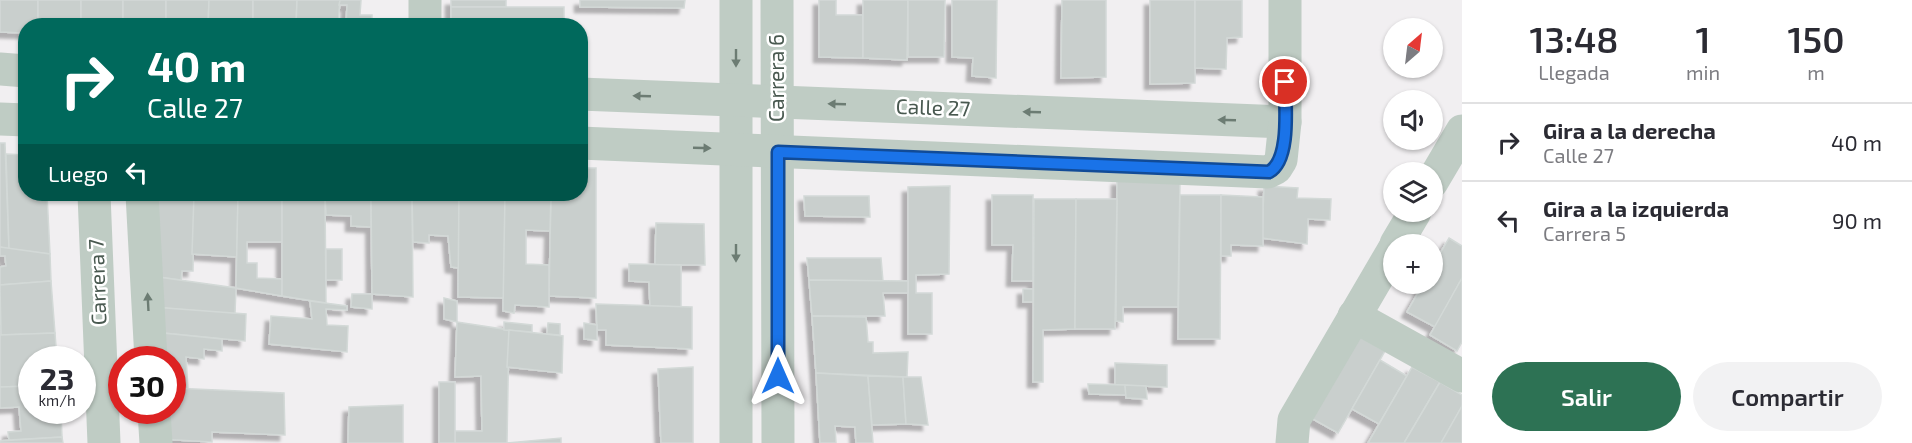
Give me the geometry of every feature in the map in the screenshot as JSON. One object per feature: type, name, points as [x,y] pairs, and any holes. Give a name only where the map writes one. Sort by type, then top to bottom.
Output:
[{"type":"street","points":[[425,0],[425,18]]},
{"type":"street","name":"Carrera 6","points":[[736,0],[736,443]]},
{"type":"street","name":"Carrera 6","points":[[777,0],[778,443]]},
{"type":"street","points":[[588,143],[1269,172],[1276,168],[1281,159],[1285,122],[1285,0]]},
{"type":"street","points":[[0,69],[18,70]]},
{"type":"street","name":"Calle 27","points":[[588,93],[1285,122]]},
{"type":"street","points":[[0,119],[18,120]]},
{"type":"street","points":[[1443,163],[1462,131]]},
{"type":"street","name":"Carrera 7","points":[[94,201],[104,443]]},
{"type":"street","points":[[142,201],[151,346]]},
{"type":"street","points":[[1292,443],[1294,420],[1383,267]]},
{"type":"street","points":[[1354,316],[1462,376]]},
{"type":"street","points":[[155,424],[156,443]]},
{"type":"building","points":[[0,0],[38,0],[38,18],[18,18],[18,33],[0,32]]},
{"type":"building","points":[[38,0],[81,0],[81,18],[38,18]]},
{"type":"building","points":[[81,0],[123,0],[123,18],[81,18]]},
{"type":"building","points":[[123,0],[166,0],[166,18],[123,18]]},
{"type":"building","points":[[166,0],[209,0],[208,18],[166,18]]},
{"type":"building","points":[[209,0],[253,0],[253,18],[208,18]]},
{"type":"building","points":[[253,0],[297,0],[296,18],[253,18]]},
{"type":"building","points":[[297,0],[340,0],[339,18],[296,18]]},
{"type":"building","points":[[340,0],[361,0],[360,15],[372,15],[372,18],[346,18],[347,5],[339,5]]},
{"type":"building","points":[[451,0],[506,0],[506,7],[451,7]]},
{"type":"building","points":[[580,0],[685,0],[684,8],[580,7]]},
{"type":"building","points":[[819,0],[836,0],[836,15],[863,15],[863,58],[819,57]]},
{"type":"building","points":[[863,0],[908,0],[907,60],[863,58]]},
{"type":"building","points":[[908,0],[945,0],[944,57],[908,57]]},
{"type":"building","points":[[952,0],[997,0],[996,78],[972,76],[973,58],[952,57]]},
{"type":"building","points":[[1062,0],[1106,0],[1106,77],[1061,78]]},
{"type":"building","points":[[1150,0],[1195,0],[1195,83],[1150,84]]},
{"type":"building","points":[[1195,0],[1242,0],[1242,37],[1227,38],[1226,69],[1195,68]]},
{"type":"building","points":[[451,7],[564,7],[564,18],[451,18]]},
{"type":"building","points":[[0,143],[5,143],[9,249],[0,247]]},
{"type":"building","points":[[6,154],[18,155],[18,201],[47,201],[50,254],[9,249]]},
{"type":"building","points":[[588,168],[596,168],[596,298],[549,296],[551,201],[588,201]]},
{"type":"building","points":[[1117,180],[1180,180],[1178,307],[1123,307],[1123,322],[1116,321]]},
{"type":"building","points":[[950,186],[949,274],[916,275],[916,293],[932,293],[932,334],[908,334],[908,187]]},
{"type":"building","points":[[1264,186],[1298,188],[1297,198],[1331,199],[1330,220],[1308,219],[1307,244],[1262,238]]},
{"type":"building","points":[[992,195],[1033,195],[1033,281],[1012,281],[1013,245],[992,245]]},
{"type":"building","points":[[1180,195],[1221,195],[1220,339],[1178,339]]},
{"type":"building","points":[[1221,195],[1263,197],[1263,246],[1231,245],[1231,256],[1221,256]]},
{"type":"building","points":[[804,196],[869,196],[870,217],[805,216]]},
{"type":"building","points":[[1034,199],[1076,199],[1075,329],[1043,330],[1043,382],[1033,382]]},
{"type":"building","points":[[1076,199],[1117,199],[1115,329],[1075,329]]},
{"type":"building","points":[[148,201],[194,201],[193,271],[182,271],[181,280],[151,276]]},
{"type":"building","points":[[194,201],[238,201],[237,257],[192,254]]},
{"type":"building","points":[[238,201],[282,201],[283,242],[247,242],[247,263],[257,263],[257,278],[283,279],[282,296],[236,288]]},
{"type":"building","points":[[282,201],[325,201],[326,303],[282,296]]},
{"type":"building","points":[[325,201],[371,201],[371,227],[351,226],[351,216],[326,215]]},
{"type":"building","points":[[371,201],[412,201],[413,297],[372,294]]},
{"type":"building","points":[[412,201],[459,201],[459,268],[451,267],[448,236],[429,235],[429,243],[413,242]]},
{"type":"building","points":[[459,201],[505,201],[504,298],[458,297]]},
{"type":"building","points":[[505,201],[551,201],[550,231],[526,230],[526,264],[549,265],[549,307],[515,305],[514,313],[503,311]]},
{"type":"building","points":[[656,223],[704,224],[705,265],[655,265]]},
{"type":"building","points":[[1449,238],[1462,246],[1462,278],[1435,327],[1407,312],[1417,294],[1443,294],[1443,248]]},
{"type":"building","points":[[0,247],[50,254],[51,281],[0,285],[0,267],[6,266],[5,256],[0,256]]},
{"type":"building","points":[[326,249],[342,249],[342,280],[326,280]]},
{"type":"building","points":[[807,258],[881,258],[883,281],[809,280]]},
{"type":"building","points":[[629,264],[681,265],[681,307],[650,306],[649,282],[629,281]]},
{"type":"building","points":[[151,276],[236,288],[235,314],[152,307]]},
{"type":"building","points":[[1462,278],[1462,342],[1457,351],[1430,335]]},
{"type":"building","points":[[809,280],[908,281],[908,293],[883,293],[885,316],[812,316]]},
{"type":"building","points":[[51,281],[55,333],[1,335],[0,285]]},
{"type":"building","points":[[1023,289],[1033,289],[1033,302],[1023,302]]},
{"type":"building","points":[[352,294],[372,294],[372,309],[351,307]]},
{"type":"building","points":[[444,298],[457,301],[457,322],[444,319]]},
{"type":"building","points":[[310,301],[347,306],[347,310],[326,309],[327,325],[348,326],[347,352],[269,344],[271,316],[312,319]]},
{"type":"building","points":[[596,304],[692,307],[692,349],[606,345],[606,330],[597,330]]},
{"type":"building","points":[[152,307],[246,314],[245,341],[153,332]]},
{"type":"building","points":[[812,316],[866,317],[868,342],[873,342],[873,353],[908,352],[907,377],[816,373]]},
{"type":"building","points":[[457,322],[509,330],[507,443],[455,443],[455,431],[482,431],[481,376],[455,377]]},
{"type":"building","points":[[504,322],[532,325],[532,332],[504,330]]},
{"type":"building","points":[[548,323],[560,324],[560,335],[547,334]]},
{"type":"building","points":[[584,323],[597,325],[597,340],[584,339]]},
{"type":"building","points":[[509,330],[563,336],[562,373],[507,367]]},
{"type":"building","points":[[153,332],[222,339],[222,351],[204,349],[204,359],[186,357],[186,346],[154,346]]},
{"type":"building","points":[[55,333],[56,346],[18,346],[18,386],[0,387],[0,335]]},
{"type":"building","points":[[1358,336],[1385,351],[1338,433],[1311,418]]},
{"type":"building","points":[[186,357],[188,389],[186,389]]},
{"type":"building","points":[[1380,360],[1407,376],[1379,424],[1352,409]]},
{"type":"building","points":[[1115,363],[1167,365],[1167,387],[1115,385]]},
{"type":"building","points":[[693,367],[693,443],[661,443],[658,369]]},
{"type":"building","points":[[1412,367],[1440,382],[1404,443],[1368,443]]},
{"type":"building","points":[[816,373],[868,376],[873,443],[856,443],[855,427],[835,426],[836,443],[820,443]]},
{"type":"building","points":[[868,376],[903,377],[906,424],[872,425]]},
{"type":"building","points":[[903,377],[921,377],[928,425],[906,424]]},
{"type":"building","points":[[439,382],[455,382],[455,443],[439,443]]},
{"type":"building","points":[[1440,382],[1462,395],[1462,406],[1441,443],[1404,443]]},
{"type":"building","points":[[1088,384],[1125,385],[1126,395],[1089,394]]},
{"type":"building","points":[[1125,385],[1146,386],[1147,399],[1126,398]]},
{"type":"building","points":[[18,386],[18,407],[0,408],[0,387]]},
{"type":"building","points":[[186,389],[284,393],[285,435],[212,432],[212,442],[159,439],[158,424],[186,424]]},
{"type":"building","points":[[403,405],[403,443],[348,443],[349,407]]},
{"type":"building","points":[[1462,406],[1462,443],[1441,443]]},
{"type":"building","points":[[20,424],[62,424],[62,437],[9,440],[8,432],[21,431]]},
{"type":"building","points":[[62,437],[63,443],[0,443],[0,441]]},
{"type":"building","points":[[561,438],[561,443],[507,443]]},
{"type":"route","points":[[778,376],[778,152],[1269,172],[1276,168],[1281,159],[1285,122],[1285,82]]}]
